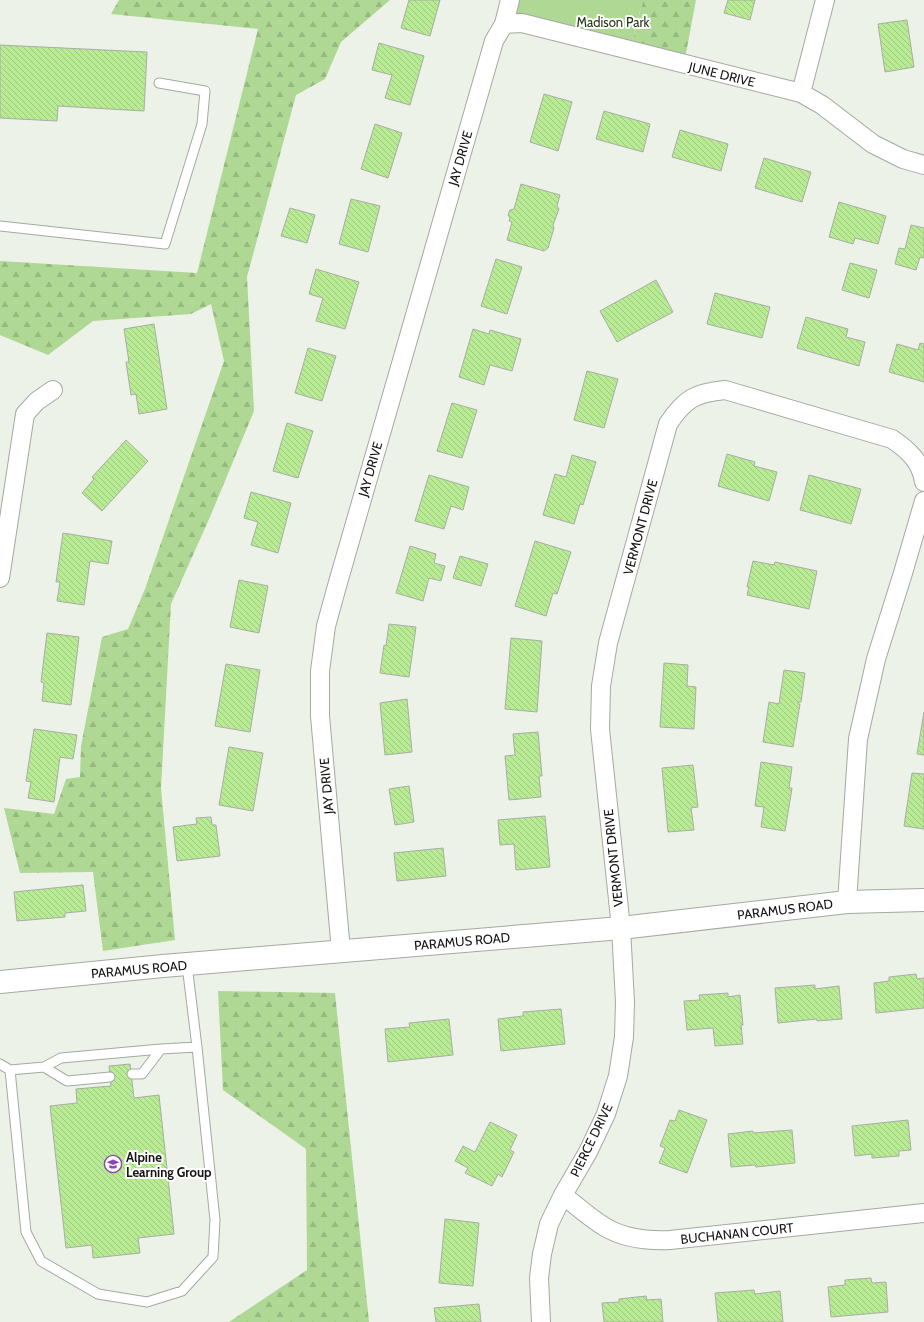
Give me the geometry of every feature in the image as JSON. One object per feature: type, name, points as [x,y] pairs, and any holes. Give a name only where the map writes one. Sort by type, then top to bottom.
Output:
[{"type":"main road","name":"PARAMUS ROAD","points":[[0,982],[341,951],[621,928],[847,902],[924,900]]},
{"type":"street","name":"JAY DRIVE","points":[[341,951],[320,716],[320,671],[326,626],[336,586],[494,41],[504,24],[510,0]]},
{"type":"street","points":[[801,94],[825,0]]},
{"type":"street","name":"JUNE DRIVE","points":[[504,24],[522,23],[801,94],[822,105],[874,144],[903,159],[924,165]]},
{"type":"street","points":[[0,578],[25,414],[37,401],[53,390]]},
{"type":"street","name":"VERMONT DRIVE","points":[[621,928],[600,729],[601,686],[608,643],[668,424],[677,410],[691,398],[707,392],[725,390],[892,439],[907,449],[919,465],[924,482]]},
{"type":"street","points":[[847,902],[858,739],[876,659],[924,501]]},
{"type":"street","name":"PIERCE DRIVE","points":[[541,1322],[538,1278],[549,1224],[588,1152],[606,1114],[618,1076],[624,1037],[625,1002],[621,928]]},
{"type":"street","name":"BUCHANAN COURT","points":[[563,1196],[605,1227],[628,1236],[649,1240],[670,1240],[924,1212]]},
{"type":"lane","points":[[0,226],[165,244],[202,124],[205,91],[159,83]]},
{"type":"lane","points":[[10,1070],[26,1232],[41,1262],[98,1294],[147,1302],[182,1291],[213,1257],[215,1220],[187,965]]},
{"type":"lane","points":[[0,1064],[10,1070],[44,1067],[61,1058],[197,1047]]},
{"type":"lane","points":[[132,1074],[142,1074],[162,1049]]},
{"type":"lane","points":[[44,1067],[67,1082],[110,1077]]},
{"type":"green space","points":[[119,0],[390,0],[341,42],[325,79],[296,95],[247,277],[254,411],[210,517],[171,604],[161,788],[175,940],[103,951],[93,872],[20,873],[4,808],[54,814],[66,779],[80,777],[81,746],[102,637],[128,629],[145,589],[224,361],[211,304],[191,314],[93,321],[48,355],[0,335],[0,261],[197,273],[258,29],[111,14]]},
{"type":"green space","name":"Madison Park","points":[[509,0],[643,0],[630,50],[504,24]]},
{"type":"green space","points":[[643,0],[696,0],[684,64],[630,50]]},
{"type":"green space","points":[[218,991],[335,993],[369,1322],[229,1322],[307,1270],[306,1149],[223,1090]]},
{"type":"building","points":[[409,0],[440,0],[430,36],[401,28]]},
{"type":"building","points":[[728,0],[755,0],[750,20],[724,13]]},
{"type":"building","points":[[907,20],[914,67],[885,72],[878,24]]},
{"type":"building","points":[[379,43],[424,56],[410,105],[385,98],[392,75],[372,70]]},
{"type":"building","points":[[0,45],[147,52],[144,111],[58,106],[57,121],[0,118]]},
{"type":"building","points":[[544,94],[572,102],[558,151],[530,142]]},
{"type":"building","points":[[604,111],[650,124],[643,152],[596,139]]},
{"type":"building","points":[[375,124],[402,133],[388,178],[361,169]]},
{"type":"building","points":[[680,130],[728,144],[721,171],[672,157]]},
{"type":"building","points":[[764,158],[811,172],[802,202],[755,188]]},
{"type":"building","points":[[521,184],[560,195],[557,206],[559,209],[553,225],[554,228],[548,248],[544,251],[507,240],[512,222],[509,221],[510,218],[508,215],[510,210],[514,209]]},
{"type":"building","points":[[351,199],[380,206],[368,252],[339,244]]},
{"type":"building","points":[[839,202],[886,216],[878,244],[855,238],[853,244],[829,237]]},
{"type":"building","points":[[290,208],[315,215],[307,243],[281,236]]},
{"type":"building","points":[[911,225],[924,228],[924,258],[920,257],[916,270],[895,264],[899,248],[905,249]]},
{"type":"building","points":[[496,259],[522,267],[507,314],[481,306]]},
{"type":"building","points":[[850,263],[877,270],[869,298],[842,290]]},
{"type":"building","points":[[316,269],[359,282],[345,329],[316,321],[323,298],[309,294]]},
{"type":"building","points":[[656,280],[673,312],[617,342],[600,311]]},
{"type":"building","points":[[715,293],[770,307],[762,338],[707,324]]},
{"type":"building","points":[[806,317],[848,329],[846,337],[865,342],[859,366],[797,348]]},
{"type":"building","points":[[154,324],[167,409],[139,414],[136,394],[131,395],[126,362],[129,362],[124,329]]},
{"type":"building","points":[[473,329],[489,334],[490,330],[521,339],[512,371],[490,365],[484,385],[459,377]]},
{"type":"building","points":[[920,343],[924,344],[924,382],[889,372],[897,344],[918,350]]},
{"type":"building","points":[[308,348],[336,356],[322,401],[295,393]]},
{"type":"building","points":[[587,371],[618,379],[604,428],[574,420]]},
{"type":"building","points":[[452,403],[477,410],[462,458],[437,451]]},
{"type":"building","points":[[287,423],[313,431],[298,478],[273,471]]},
{"type":"building","points":[[126,440],[148,461],[102,511],[82,493],[94,479],[92,477]]},
{"type":"building","points":[[727,454],[755,462],[754,466],[777,472],[769,501],[718,486]]},
{"type":"building","points":[[572,455],[596,462],[583,505],[580,504],[574,524],[543,515],[555,474],[566,477]]},
{"type":"building","points":[[429,475],[469,487],[463,510],[451,506],[444,529],[415,521]]},
{"type":"building","points":[[809,475],[861,489],[851,524],[800,510]]},
{"type":"building","points":[[251,492],[291,503],[278,553],[251,545],[258,522],[244,518]]},
{"type":"building","points":[[63,533],[112,541],[108,564],[90,561],[84,605],[57,601],[60,582],[56,582]]},
{"type":"building","points":[[535,541],[571,552],[557,594],[553,593],[546,616],[515,606]]},
{"type":"building","points":[[410,546],[436,554],[434,563],[445,566],[441,581],[429,578],[423,601],[396,593]]},
{"type":"building","points":[[460,556],[488,564],[481,586],[453,578]]},
{"type":"building","points":[[753,561],[774,565],[775,562],[817,571],[809,609],[747,595],[749,587],[747,587]]},
{"type":"building","points":[[239,580],[268,586],[259,633],[230,627]]},
{"type":"building","points":[[389,624],[416,627],[409,677],[380,673]]},
{"type":"building","points":[[47,633],[79,637],[71,705],[42,701],[44,683],[41,682]]},
{"type":"building","points":[[511,638],[542,641],[537,712],[505,709]]},
{"type":"building","points":[[664,663],[688,665],[687,686],[696,687],[694,729],[660,727]]},
{"type":"building","points":[[226,664],[260,670],[250,732],[215,726]]},
{"type":"building","points":[[784,670],[805,673],[801,702],[798,702],[798,704],[800,704],[793,747],[763,742],[769,702],[779,704]]},
{"type":"building","points":[[407,699],[412,752],[385,755],[380,703]]},
{"type":"building","points":[[924,712],[924,755],[917,754]]},
{"type":"building","points":[[34,729],[77,735],[73,759],[60,757],[54,802],[28,798],[31,782],[26,781]]},
{"type":"building","points":[[538,732],[542,776],[539,776],[541,797],[509,800],[505,756],[515,755],[513,734]]},
{"type":"building","points":[[229,747],[263,753],[253,811],[219,805]]},
{"type":"building","points":[[761,762],[792,767],[789,788],[792,788],[785,831],[761,827],[764,807],[755,806]]},
{"type":"building","points":[[693,765],[698,807],[691,808],[694,830],[668,832],[662,768]]},
{"type":"building","points":[[912,773],[924,774],[924,829],[904,826]]},
{"type":"building","points":[[409,786],[414,822],[395,825],[389,789]]},
{"type":"building","points":[[545,816],[550,867],[516,870],[514,844],[500,845],[498,820]]},
{"type":"building","points":[[211,817],[212,825],[216,825],[220,856],[177,861],[173,827],[197,824],[196,818]]},
{"type":"building","points":[[443,848],[446,876],[397,881],[394,853]]},
{"type":"building","points":[[83,885],[86,911],[65,913],[65,917],[17,921],[14,892]]},
{"type":"building","points":[[916,974],[917,979],[924,978],[924,1008],[876,1013],[874,983],[889,981],[889,977]]},
{"type":"building","points":[[815,985],[815,989],[839,986],[842,1019],[817,1021],[817,1019],[778,1023],[775,988]]},
{"type":"building","points":[[728,993],[728,997],[740,995],[743,1044],[715,1046],[713,1028],[687,1030],[684,1001],[700,1000],[699,995]]},
{"type":"building","points":[[561,1009],[565,1044],[501,1051],[498,1019],[523,1016],[523,1012]]},
{"type":"building","points":[[449,1019],[453,1055],[388,1062],[385,1029],[410,1027],[409,1023]]},
{"type":"building","points":[[130,1064],[134,1098],[159,1095],[174,1234],[138,1238],[140,1253],[93,1258],[92,1245],[66,1248],[50,1106],[77,1103],[76,1089],[111,1086],[109,1066]]},
{"type":"building","points":[[679,1110],[707,1120],[687,1173],[659,1163],[665,1148],[660,1146],[670,1120],[675,1121]]},
{"type":"building","points":[[908,1120],[911,1150],[899,1151],[899,1156],[872,1158],[872,1154],[855,1156],[852,1126]]},
{"type":"building","points":[[490,1122],[517,1135],[510,1150],[514,1152],[502,1177],[498,1174],[492,1186],[465,1173],[468,1168],[455,1161],[463,1146],[475,1152]]},
{"type":"building","points":[[792,1130],[795,1163],[756,1167],[755,1165],[731,1167],[728,1134],[753,1131],[753,1133]]},
{"type":"building","points":[[445,1219],[479,1223],[473,1286],[439,1283]]},
{"type":"building","points":[[871,1278],[872,1283],[886,1282],[888,1312],[831,1317],[828,1287],[845,1285],[845,1280]]},
{"type":"building","points":[[754,1290],[755,1294],[780,1291],[783,1322],[718,1322],[715,1293]]},
{"type":"building","points":[[646,1296],[647,1300],[661,1299],[663,1322],[604,1322],[602,1303],[619,1302],[619,1299]]},
{"type":"building","points":[[479,1304],[481,1322],[436,1322],[434,1308]]},
{"type":"place","name":"Alpine Learning Group","points":[[113,1164]]}]
